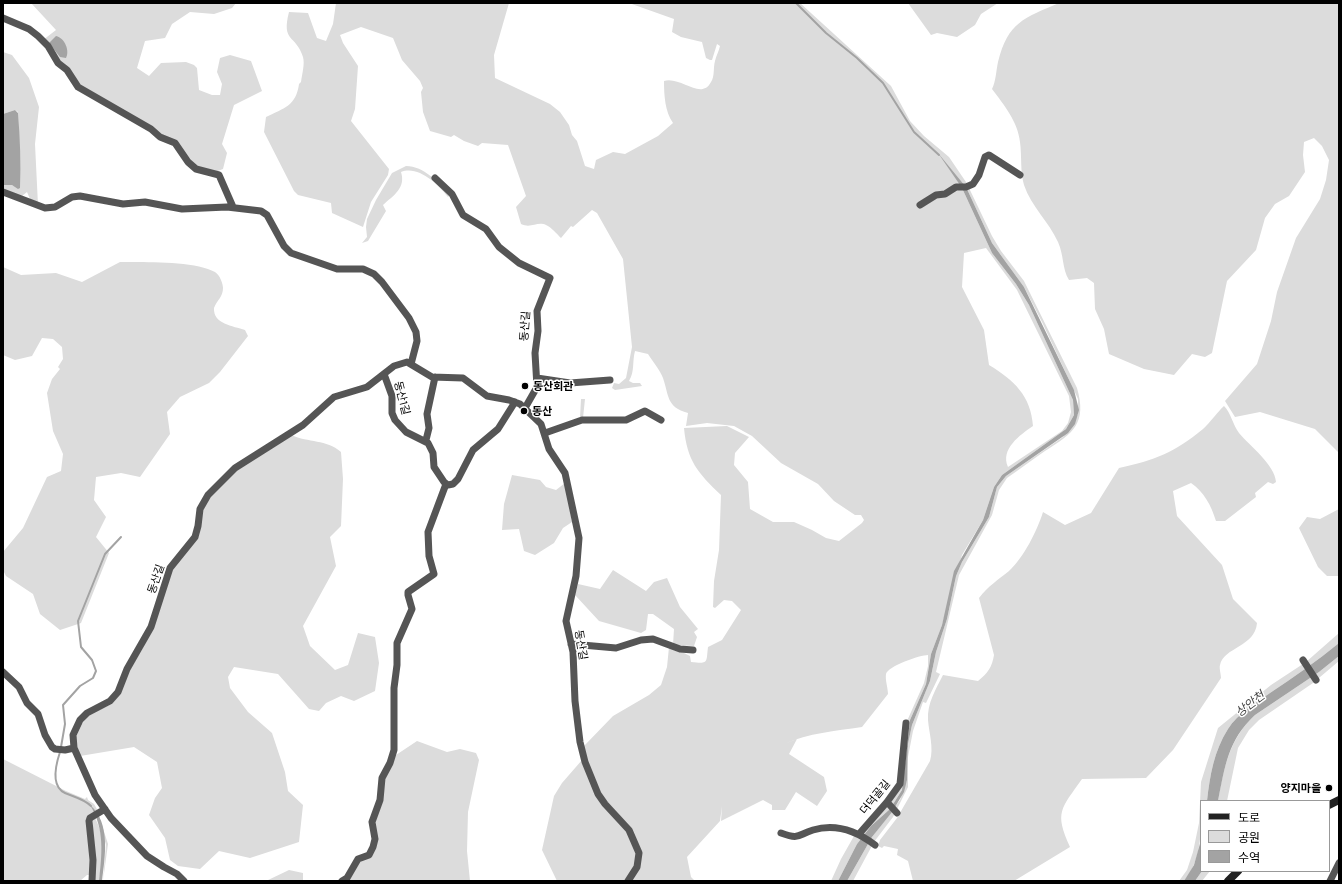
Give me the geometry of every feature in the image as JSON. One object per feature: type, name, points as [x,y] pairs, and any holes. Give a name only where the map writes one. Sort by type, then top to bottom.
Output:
[{"type":"street","points":[[3,18],[29,29],[38,36],[48,46],[58,63],[67,70],[78,87],[150,129],[160,137],[175,143],[188,162],[196,169],[219,175],[233,207]]},
{"type":"street","points":[[920,205],[936,195],[945,194],[956,187],[966,187],[973,184],[979,175],[985,157],[989,155],[1020,175]]},
{"type":"street","name":"동산길","points":[[435,178],[454,197],[463,215],[486,229],[499,247],[520,263],[550,278],[537,310],[538,331],[535,353],[537,378],[535,393],[525,408]]},
{"type":"street","points":[[3,192],[45,208],[55,206],[75,196],[123,204],[145,202],[187,210],[233,207],[257,210],[267,215],[284,246],[293,254],[337,270],[361,269],[378,278],[401,307],[416,332],[417,341],[411,364]]},
{"type":"street","name":"동산길","points":[[184,881],[177,874],[156,862],[99,813],[95,795],[74,748],[72,735],[80,720],[87,713],[110,701],[118,692],[152,623],[170,568],[178,556],[195,537],[200,509],[208,496],[235,468],[303,425],[334,397],[367,387],[400,364],[407,362],[424,373],[435,377],[463,378],[487,396],[515,402],[525,408],[541,424],[549,449],[566,476],[579,534],[576,576],[566,616],[571,644],[575,702],[585,762],[602,800],[629,830],[639,853],[637,867],[628,881]]},
{"type":"street","name":"동산1길","points":[[384,374],[392,396],[392,412],[395,420],[406,432],[426,440]]},
{"type":"street","points":[[435,377],[427,414],[429,428],[426,440],[433,453],[434,467],[446,484]]},
{"type":"street","points":[[537,378],[570,383],[610,380]]},
{"type":"street","points":[[446,484],[451,484],[458,479],[473,450],[498,429],[515,402]]},
{"type":"street","points":[[545,433],[582,420],[626,420],[645,411],[661,420]]},
{"type":"street","points":[[342,881],[347,878],[358,859],[369,855],[373,847],[375,839],[372,822],[380,800],[382,778],[394,750],[394,688],[397,640],[412,609],[408,592],[434,574],[429,556],[428,532],[446,484]]},
{"type":"street","points":[[571,644],[616,648],[647,639],[680,649],[693,650]]},
{"type":"street","points":[[1304,662],[1316,680]]},
{"type":"street","points":[[3,672],[19,687],[27,703],[38,714],[45,735],[53,749],[65,750],[74,748]]},
{"type":"street","name":"더덕골길","points":[[860,834],[888,803],[901,781],[902,745],[906,723]]},
{"type":"street","points":[[1330,804],[1339,800]]},
{"type":"street","points":[[888,803],[896,812]]},
{"type":"street","points":[[92,881],[93,860],[88,822],[99,813]]},
{"type":"street","points":[[781,833],[798,837],[814,830],[845,830],[860,834],[874,845]]},
{"type":"street","points":[[1330,881],[1339,863]]},
{"type":"street","points":[[1228,881],[1237,872]]},
{"type":"green space","points":[[31,3],[236,3],[232,8],[214,14],[190,12],[172,24],[165,38],[145,41],[137,68],[149,76],[161,63],[186,62],[197,68],[199,90],[212,95],[220,95],[222,84],[217,72],[220,58],[230,55],[251,61],[262,91],[234,105],[222,144],[227,153],[223,169],[215,172],[197,168],[178,145],[80,87],[43,40],[56,30]]},
{"type":"green space","points":[[336,3],[509,3],[494,55],[495,78],[550,104],[560,112],[569,125],[572,135],[577,141],[585,166],[594,169],[596,160],[613,152],[625,154],[658,136],[673,123],[668,114],[664,81],[670,80],[696,89],[707,87],[712,80],[715,61],[720,46],[717,44],[712,60],[710,60],[706,58],[702,42],[681,37],[672,32],[674,19],[629,3],[800,3],[891,86],[910,121],[924,136],[949,157],[968,185],[962,188],[992,253],[1016,284],[1029,305],[1073,400],[1074,415],[1066,429],[1002,475],[994,487],[983,520],[962,555],[942,625],[931,654],[926,684],[910,720],[902,790],[890,809],[871,826],[857,844],[838,881],[831,881],[854,836],[897,793],[907,721],[924,683],[928,666],[928,655],[905,662],[888,671],[886,676],[888,694],[862,727],[822,733],[797,739],[789,754],[824,777],[827,791],[817,806],[796,792],[785,810],[772,810],[772,805],[763,800],[721,821],[722,806],[720,821],[687,857],[691,877],[695,881],[557,881],[542,850],[554,796],[562,783],[582,760],[584,746],[613,716],[649,695],[661,685],[667,667],[669,647],[690,656],[691,662],[701,663],[706,661],[708,647],[722,640],[741,610],[732,601],[724,600],[715,608],[713,607],[714,581],[719,550],[721,495],[695,466],[688,449],[684,428],[727,426],[749,437],[735,453],[734,465],[748,482],[750,509],[773,522],[794,522],[826,538],[839,541],[864,520],[861,515],[855,515],[834,501],[818,484],[781,463],[752,436],[734,426],[707,423],[686,426],[688,413],[672,404],[662,375],[648,354],[635,351],[632,374],[629,381],[633,383],[640,383],[642,386],[615,390],[612,388],[614,383],[619,384],[626,378],[632,347],[623,259],[597,213],[592,210],[573,227],[571,226],[561,238],[546,225],[540,224],[528,226],[521,224],[516,207],[526,196],[508,145],[482,143],[478,146],[464,141],[454,135],[451,137],[430,131],[423,112],[421,92],[423,88],[420,81],[402,60],[393,38],[361,27],[340,35],[343,43],[358,66],[355,109],[351,121],[389,169],[388,175],[371,202],[363,227],[332,213],[331,203],[298,195],[294,191],[264,132],[266,117],[292,102],[301,82],[304,60],[297,45],[288,34],[287,22],[289,12],[308,13],[317,38],[326,41],[333,24]],"holes":[[[986,248],[1017,290],[1069,396],[1071,412],[1068,423],[1062,431],[1008,467],[1006,460],[1009,448],[1017,438],[1033,426],[1032,415],[1025,397],[1020,390],[1006,377],[989,365],[984,330],[962,287],[964,253]]]},
{"type":"green space","points":[[908,3],[998,3],[981,14],[975,25],[957,37],[937,33],[931,35]]},
{"type":"green space","points":[[1059,3],[1339,3],[1339,453],[1315,429],[1260,412],[1235,417],[1225,401],[1257,364],[1271,321],[1277,292],[1296,238],[1320,199],[1326,180],[1329,160],[1322,146],[1314,138],[1304,142],[1303,155],[1305,172],[1289,196],[1275,204],[1265,218],[1256,250],[1227,281],[1212,353],[1205,357],[1192,354],[1174,375],[1144,369],[1109,354],[1104,329],[1095,309],[1094,283],[1087,278],[1069,280],[1065,271],[1058,242],[1031,200],[1024,185],[1019,135],[1010,114],[992,89],[1002,49],[1012,30],[1027,18]]},
{"type":"green space","points":[[3,52],[12,55],[29,78],[39,107],[35,144],[38,205],[30,199],[27,192],[22,196],[3,190],[3,185],[12,185],[20,188],[18,112],[15,110],[3,114]]},
{"type":"green space","points":[[406,166],[425,172],[450,195],[448,197],[439,187],[421,173],[414,171],[401,172],[402,182],[398,191],[383,205],[386,211],[368,241],[362,243],[367,237],[367,219],[376,200],[392,173]]},
{"type":"green space","points":[[969,188],[992,236],[1001,251],[1024,281],[1077,388],[1080,400],[1079,419],[1071,432],[1007,478],[999,490],[992,515],[959,575],[936,672],[940,674],[926,703],[923,702],[913,731],[908,757],[908,787],[893,817],[874,842],[853,881],[847,881],[872,837],[900,800],[907,780],[908,744],[912,725],[930,681],[936,652],[947,619],[956,576],[962,562],[989,517],[997,487],[1006,476],[1063,437],[1078,414],[1078,399],[1042,322],[1024,287],[992,243],[967,189]]},
{"type":"green space","points":[[120,262],[183,264],[206,268],[217,273],[222,282],[223,288],[222,294],[214,308],[217,318],[225,324],[245,330],[248,336],[220,372],[209,383],[180,397],[167,412],[170,434],[140,477],[121,473],[96,477],[94,500],[106,517],[96,537],[109,553],[81,623],[60,630],[40,614],[33,594],[6,576],[3,570],[3,552],[23,528],[47,477],[61,471],[63,454],[53,431],[47,393],[52,379],[60,369],[58,367],[63,359],[62,347],[53,339],[42,338],[32,356],[15,360],[3,355],[3,267],[21,275],[56,273],[82,282]]},
{"type":"green space","points":[[581,399],[585,399],[583,418],[580,418]]},
{"type":"green space","points":[[1224,406],[1239,433],[1267,462],[1275,476],[1276,482],[1273,484],[1268,482],[1255,493],[1256,497],[1225,521],[1216,521],[1206,499],[1200,490],[1191,483],[1173,491],[1177,516],[1222,565],[1233,599],[1257,623],[1255,631],[1251,637],[1227,654],[1223,659],[1220,666],[1221,678],[1173,750],[1146,778],[1082,779],[1069,797],[1062,811],[1062,826],[1070,847],[1014,881],[913,881],[908,861],[897,855],[898,849],[884,846],[882,848],[878,846],[880,840],[897,818],[930,761],[932,751],[928,714],[932,696],[943,675],[978,681],[991,666],[994,655],[979,598],[1020,559],[1034,535],[1043,512],[1065,525],[1091,513],[1119,468],[1143,462],[1173,450],[1203,429]]},
{"type":"green space","points":[[291,435],[329,445],[341,452],[343,479],[341,526],[330,537],[336,566],[303,626],[310,646],[335,670],[348,665],[358,633],[375,637],[379,663],[375,691],[354,701],[341,696],[326,703],[319,711],[309,709],[278,674],[234,667],[228,677],[230,688],[248,712],[272,733],[285,772],[288,791],[303,805],[299,842],[250,858],[219,851],[200,869],[178,866],[170,860],[165,838],[149,815],[155,798],[162,788],[157,762],[134,747],[80,756],[77,748],[76,737],[82,724],[88,716],[109,705],[143,648],[172,570],[199,536],[203,510],[210,497],[237,470]]},
{"type":"green space","points":[[512,475],[540,480],[546,487],[556,490],[565,483],[572,522],[563,528],[554,543],[535,555],[524,551],[519,529],[502,530],[504,504]]},
{"type":"green space","points":[[1339,509],[1339,576],[1327,576],[1318,567],[1299,528],[1307,517],[1320,519]]},
{"type":"green space","points":[[613,570],[646,591],[654,582],[667,578],[680,607],[698,629],[694,632],[697,637],[694,646],[673,645],[674,629],[653,614],[648,614],[646,630],[641,633],[599,621],[575,595],[578,584],[600,589]]},
{"type":"green space","points":[[1339,633],[1339,643],[1305,669],[1247,709],[1232,723],[1223,737],[1213,764],[1207,800],[1200,800],[1201,782],[1218,728],[1271,685],[1306,662]]},
{"type":"green space","points":[[1339,656],[1339,661],[1313,683],[1259,720],[1249,730],[1238,748],[1227,800],[1218,800],[1225,766],[1233,744],[1246,724],[1255,715],[1319,672]]},
{"type":"green space","points":[[417,741],[447,752],[460,749],[476,753],[479,760],[468,812],[467,851],[470,881],[346,881],[357,863],[369,856],[383,784],[394,755]]},
{"type":"green space","points":[[3,759],[66,791],[85,799],[87,797],[88,800],[94,804],[98,811],[93,815],[91,875],[87,875],[80,881],[3,881]]},
{"type":"green space","points":[[1200,802],[1200,843],[1198,853],[1195,863],[1184,881],[1179,881],[1187,870],[1193,852],[1199,823]]},
{"type":"green space","points":[[99,816],[108,844],[103,881],[106,845],[98,817]]},
{"type":"green space","points":[[95,818],[101,833],[102,841],[99,881],[93,881],[92,820]]},
{"type":"green space","points":[[289,870],[303,873],[303,881],[266,881]]},
{"type":"green space","points":[[1201,872],[1209,872],[1202,881],[1195,881]]},
{"type":"water","points":[[56,36],[62,39],[66,45],[66,58],[60,57],[49,43]]},
{"type":"water","points":[[15,110],[18,113],[20,141],[20,188],[18,189],[12,185],[3,185],[3,114]]},
{"type":"water","points":[[938,153],[965,186],[960,185]]},
{"type":"water","points":[[962,188],[967,189],[992,243],[1024,287],[1074,390],[1079,410],[1075,424],[1068,433],[1006,476],[997,487],[989,517],[962,562],[956,576],[947,619],[936,652],[930,681],[912,725],[908,744],[907,780],[904,792],[892,812],[872,837],[847,881],[838,881],[857,844],[871,826],[890,809],[902,790],[910,720],[926,684],[931,654],[942,625],[954,571],[983,520],[994,487],[1002,475],[1066,429],[1074,415],[1073,400],[1029,305],[1016,284],[992,253]]},
{"type":"water","points":[[1339,643],[1339,656],[1319,672],[1255,715],[1246,724],[1233,744],[1229,754],[1218,800],[1207,800],[1211,773],[1216,755],[1223,737],[1232,723],[1247,709]]},
{"type":"water","points":[[90,805],[97,812],[104,831],[105,851],[102,881],[99,881],[101,861],[100,832],[95,814]]},
{"type":"water","points":[[1200,844],[1200,872],[1201,872],[1195,881],[1184,881],[1194,865]]},
{"type":"waterway","points":[[796,3],[826,33],[857,58],[883,83],[914,132],[939,155]]},
{"type":"waterway","points":[[61,747],[65,724],[63,705],[80,686],[93,678],[96,671],[92,660],[81,647],[78,621],[105,554],[121,537]]},
{"type":"waterway","points":[[60,752],[55,774],[57,785],[60,790],[82,800],[91,806]]},
{"type":"place","name":"동산회관","points":[[525,386]]},
{"type":"place","name":"동산","points":[[524,411]]},
{"type":"place","name":"양지마을","points":[[1329,788]]},
{"type":"water label","name":"상안천","points":[[1250,704]]}]
